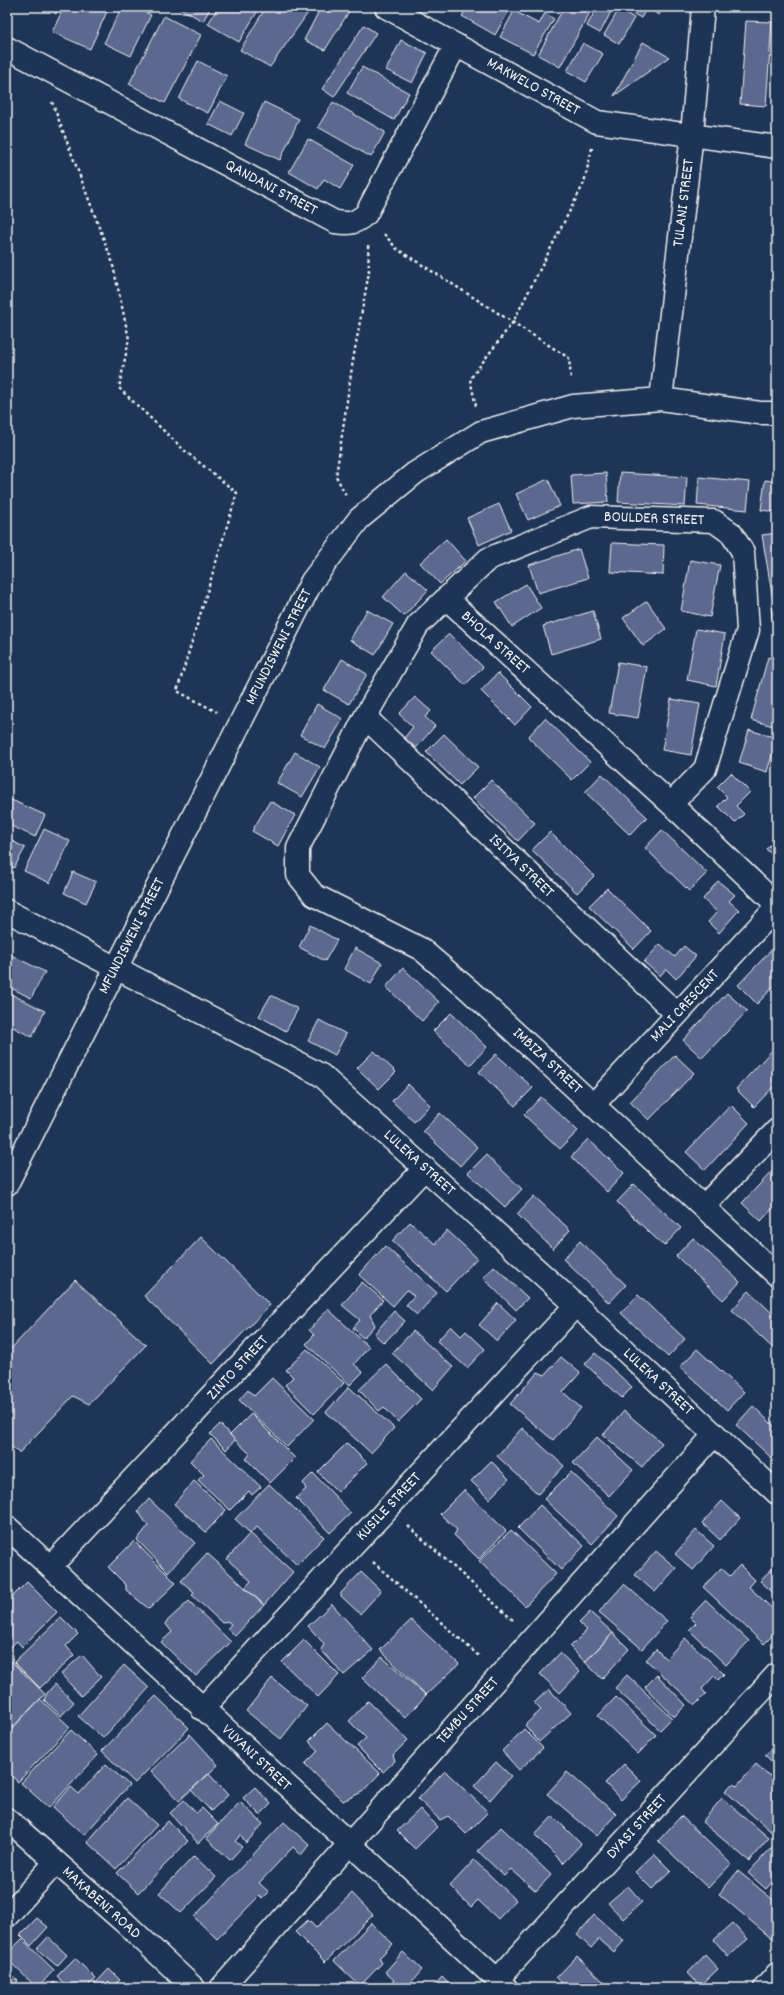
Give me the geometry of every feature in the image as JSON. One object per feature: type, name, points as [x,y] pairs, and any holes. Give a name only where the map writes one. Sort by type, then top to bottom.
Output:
[{"type":"street","name":"MAKWELO STREET","points":[[386,7],[597,122],[777,147]]},
{"type":"street","name":"TULANI STREET","points":[[661,399],[692,134],[703,7]]},
{"type":"street","points":[[366,214],[456,45]]},
{"type":"street","name":"QANDANI STREET","points":[[7,48],[335,222],[355,223],[366,214]]},
{"type":"street","name":"MFUNDISWENI STREET","points":[[7,1184],[312,581],[359,519],[415,473],[481,432],[573,406],[661,399],[760,413],[777,413]]},
{"type":"street","name":"BOULDER STREET","points":[[446,598],[488,559],[591,518],[714,521],[731,533],[743,552],[748,630],[706,769],[672,804]]},
{"type":"street","name":"BHOLA STREET","points":[[298,875],[298,848],[365,718],[418,625],[446,598],[672,804],[777,906]]},
{"type":"street","name":"ISITYA STREET","points":[[365,718],[677,1014]]},
{"type":"street","name":"IMBIZA STREET","points":[[298,875],[314,895],[421,949],[470,990],[777,1275]]},
{"type":"street","name":"MALI CRESCENT","points":[[594,1104],[777,906]]},
{"type":"street","name":"LULEKA STREET","points":[[7,912],[116,967],[321,1075],[426,1168],[576,1305],[777,1493]]},
{"type":"street","points":[[704,1206],[777,1130]]},
{"type":"street","name":"ZINTO STREET","points":[[50,1567],[426,1168]]},
{"type":"street","name":"KUSILE STREET","points":[[202,1709],[576,1305]]},
{"type":"street","name":"TEMBU STREET","points":[[221,1988],[715,1434]]},
{"type":"street","name":"VUYANI STREET","points":[[7,1527],[501,1984]]},
{"type":"street","name":"DYASI STREET","points":[[501,1984],[777,1674]]},
{"type":"street","name":"MAKABENI ROAD","points":[[7,1819],[194,1988]]},
{"type":"street","points":[[7,1916],[56,1862]]},
{"type":"street","points":[[765,1988],[777,1974]]},
{"type":"path","points":[[38,64],[112,261],[129,339],[119,388],[184,451],[238,493],[177,691],[240,724]]},
{"type":"path","points":[[481,432],[470,379],[513,322],[584,183],[597,122]]},
{"type":"path","points":[[366,214],[397,249],[570,358],[573,406]]},
{"type":"path","points":[[359,519],[336,476],[353,360],[370,272],[366,214]]},
{"type":"path","points":[[388,1508],[533,1638]]},
{"type":"path","points":[[354,1545],[500,1674]]},
{"type":"building","points":[[45,7],[60,7],[56,14]]},
{"type":"building","points":[[64,7],[109,7],[90,49],[52,32]]},
{"type":"building","points":[[122,7],[134,7],[151,15],[131,56],[104,43]]},
{"type":"building","points":[[178,7],[211,7],[203,21]]},
{"type":"building","points":[[218,7],[260,7],[239,42],[208,24]]},
{"type":"building","points":[[266,7],[312,7],[270,67],[240,50]]},
{"type":"building","points":[[321,7],[342,7],[350,10],[325,50],[304,40]]},
{"type":"building","points":[[468,7],[511,7],[495,35],[462,16]]},
{"type":"building","points":[[564,7],[593,7],[560,67],[538,55]]},
{"type":"building","points":[[597,7],[613,8],[600,33],[587,26]]},
{"type":"building","points":[[621,7],[663,7],[659,15],[647,8],[641,18]]},
{"type":"building","points":[[741,7],[777,7],[777,12]]},
{"type":"building","points":[[619,9],[634,18],[619,44],[604,35]]},
{"type":"building","points":[[514,11],[539,24],[545,13],[554,19],[533,54],[500,37]]},
{"type":"building","points":[[164,16],[201,35],[165,103],[129,84]]},
{"type":"building","points":[[746,21],[772,22],[766,106],[740,104]]},
{"type":"building","points":[[364,25],[376,33],[334,97],[322,89]]},
{"type":"building","points":[[401,40],[427,53],[412,83],[386,70]]},
{"type":"building","points":[[643,42],[669,57],[614,96]]},
{"type":"building","points":[[583,43],[603,54],[586,82],[567,71]]},
{"type":"building","points":[[198,61],[227,76],[208,113],[179,99]]},
{"type":"building","points":[[362,67],[409,93],[394,120],[347,93]]},
{"type":"building","points":[[220,101],[244,113],[232,136],[208,124]]},
{"type":"building","points":[[264,102],[299,119],[280,160],[245,144]]},
{"type":"building","points":[[333,102],[385,132],[371,157],[318,127]]},
{"type":"building","points":[[308,139],[354,165],[340,189],[324,179],[318,189],[289,172]]},
{"type":"building","points":[[606,473],[608,502],[573,504],[571,475]]},
{"type":"building","points":[[620,473],[687,477],[685,506],[618,502]]},
{"type":"building","points":[[699,477],[750,482],[747,510],[697,505]]},
{"type":"building","points":[[548,479],[560,506],[528,520],[516,494]]},
{"type":"building","points":[[765,480],[777,482],[777,512],[761,510]]},
{"type":"building","points":[[499,504],[511,530],[479,545],[467,518]]},
{"type":"building","points":[[777,533],[777,599],[773,600],[762,535]]},
{"type":"building","points":[[446,539],[466,561],[440,584],[420,563]]},
{"type":"building","points":[[612,543],[664,545],[663,575],[610,572]]},
{"type":"building","points":[[579,549],[588,578],[538,593],[529,565]]},
{"type":"building","points":[[690,560],[720,565],[710,617],[681,611]]},
{"type":"building","points":[[406,571],[428,590],[404,616],[383,597]]},
{"type":"building","points":[[526,584],[541,608],[512,627],[496,602]]},
{"type":"building","points":[[647,601],[666,629],[643,646],[623,618]]},
{"type":"building","points":[[777,606],[777,641],[774,641],[771,607]]},
{"type":"building","points":[[367,610],[393,624],[375,655],[350,640]]},
{"type":"building","points":[[593,611],[601,639],[551,654],[543,626]]},
{"type":"building","points":[[696,629],[725,634],[716,686],[687,680]]},
{"type":"building","points":[[449,634],[483,667],[465,685],[431,651]]},
{"type":"building","points":[[768,657],[777,659],[777,727],[751,720]]},
{"type":"building","points":[[342,659],[367,674],[349,704],[324,690]]},
{"type":"building","points":[[618,662],[647,667],[638,718],[609,713]]},
{"type":"building","points":[[498,673],[532,707],[515,725],[481,691]]},
{"type":"building","points":[[415,697],[431,711],[425,717],[435,726],[416,748],[404,738],[413,727],[399,714]]},
{"type":"building","points":[[671,699],[700,704],[691,755],[662,750]]},
{"type":"building","points":[[317,704],[343,719],[325,749],[300,735]]},
{"type":"building","points":[[545,718],[590,762],[572,780],[528,737]]},
{"type":"building","points":[[749,730],[777,738],[767,772],[739,763]]},
{"type":"building","points":[[444,734],[478,767],[460,785],[426,752]]},
{"type":"building","points":[[295,752],[320,767],[302,797],[277,783]]},
{"type":"building","points":[[731,773],[750,792],[736,806],[744,814],[735,823],[718,806],[727,797],[717,787]]},
{"type":"building","points":[[602,774],[647,817],[630,835],[585,792]]},
{"type":"building","points":[[491,780],[535,823],[518,841],[473,798]]},
{"type":"building","points":[[7,798],[45,815],[35,837],[7,824]]},
{"type":"building","points":[[270,801],[295,815],[278,846],[252,831]]},
{"type":"building","points":[[44,829],[70,841],[50,883],[24,871]]},
{"type":"building","points":[[662,830],[707,873],[689,891],[645,848]]},
{"type":"building","points":[[550,832],[594,876],[577,893],[532,850]]},
{"type":"building","points":[[7,838],[25,848],[14,868],[7,864]]},
{"type":"building","points":[[777,838],[777,859],[766,849]]},
{"type":"building","points":[[73,872],[96,882],[86,903],[64,893]]},
{"type":"building","points":[[718,881],[735,895],[729,901],[739,910],[719,933],[708,922],[717,912],[703,899]]},
{"type":"building","points":[[607,888],[651,931],[634,949],[589,906]]},
{"type":"building","points":[[310,925],[337,940],[325,961],[299,947]]},
{"type":"building","points":[[660,944],[675,957],[684,946],[696,956],[676,979],[666,969],[660,976],[644,962]]},
{"type":"building","points":[[777,944],[777,983],[757,1004],[738,985]]},
{"type":"building","points":[[355,948],[382,963],[371,984],[344,969]]},
{"type":"building","points":[[7,953],[45,972],[31,998],[7,986]]},
{"type":"building","points":[[403,968],[439,1002],[422,1021],[386,987]]},
{"type":"building","points":[[7,992],[45,1011],[32,1037],[7,1024]]},
{"type":"building","points":[[727,993],[747,1011],[702,1058],[683,1040]]},
{"type":"building","points":[[271,995],[298,1009],[286,1031],[259,1016]]},
{"type":"building","points":[[451,1013],[487,1047],[470,1065],[433,1031]]},
{"type":"building","points":[[319,1020],[346,1034],[335,1055],[308,1041]]},
{"type":"building","points":[[777,1045],[777,1083],[754,1107],[736,1089]]},
{"type":"building","points":[[374,1051],[396,1072],[379,1089],[357,1068]]},
{"type":"building","points":[[496,1054],[533,1088],[515,1106],[479,1072]]},
{"type":"building","points":[[675,1055],[694,1073],[649,1120],[630,1102]]},
{"type":"building","points":[[408,1084],[430,1105],[414,1122],[392,1101]]},
{"type":"building","points":[[541,1097],[578,1131],[560,1149],[524,1115]]},
{"type":"building","points":[[731,1105],[749,1123],[705,1170],[686,1152]]},
{"type":"building","points":[[440,1113],[477,1147],[460,1166],[423,1131]]},
{"type":"building","points":[[588,1139],[624,1173],[607,1192],[571,1157]]},
{"type":"building","points":[[486,1155],[522,1189],[505,1207],[468,1173]]},
{"type":"building","points":[[777,1166],[777,1204],[761,1221],[742,1203]]},
{"type":"building","points":[[634,1184],[681,1228],[664,1246],[617,1202]]},
{"type":"building","points":[[534,1196],[570,1230],[553,1249],[517,1214]]},
{"type":"building","points":[[410,1222],[435,1244],[447,1230],[477,1258],[446,1291],[392,1241]]},
{"type":"building","points":[[201,1237],[270,1305],[213,1364],[144,1296]]},
{"type":"building","points":[[693,1238],[740,1282],[723,1300],[676,1256]]},
{"type":"building","points":[[580,1241],[626,1285],[609,1303],[563,1259]]},
{"type":"building","points":[[385,1246],[437,1293],[417,1315],[406,1305],[414,1296],[407,1290],[393,1306],[359,1275]]},
{"type":"building","points":[[494,1266],[528,1298],[516,1310],[483,1278]]},
{"type":"building","points":[[75,1280],[146,1345],[89,1404],[73,1396],[19,1453],[7,1443],[7,1353]]},
{"type":"building","points":[[362,1282],[383,1300],[370,1315],[375,1325],[363,1338],[353,1328],[360,1320],[342,1305]]},
{"type":"building","points":[[749,1291],[777,1318],[777,1352],[732,1310]]},
{"type":"building","points":[[638,1295],[685,1339],[668,1357],[621,1313]]},
{"type":"building","points":[[498,1303],[516,1320],[497,1341],[479,1325]]},
{"type":"building","points":[[328,1309],[369,1347],[354,1364],[363,1372],[350,1385],[306,1344],[314,1335],[309,1330]]},
{"type":"building","points":[[394,1311],[405,1321],[384,1343],[374,1334]]},
{"type":"building","points":[[451,1326],[461,1336],[466,1331],[485,1349],[467,1368],[437,1341]]},
{"type":"building","points":[[413,1331],[453,1367],[433,1390],[392,1353]]},
{"type":"building","points":[[307,1349],[344,1383],[314,1414],[285,1385],[293,1377],[286,1370]]},
{"type":"building","points":[[697,1349],[744,1392],[727,1410],[680,1367]]},
{"type":"building","points":[[595,1353],[632,1387],[622,1398],[585,1364]]},
{"type":"building","points":[[561,1357],[580,1373],[563,1392],[581,1408],[553,1440],[510,1404],[538,1372],[545,1375]]},
{"type":"building","points":[[386,1364],[421,1399],[398,1422],[384,1407],[379,1411],[359,1390]]},
{"type":"building","points":[[272,1378],[314,1419],[287,1447],[239,1400],[248,1390],[254,1396]]},
{"type":"building","points":[[349,1387],[394,1428],[371,1453],[326,1412]]},
{"type":"building","points":[[753,1406],[777,1429],[777,1463],[736,1425]]},
{"type":"building","points":[[624,1411],[662,1443],[642,1467],[603,1435]]},
{"type":"building","points":[[251,1414],[295,1458],[270,1483],[246,1459],[250,1454],[230,1435]]},
{"type":"building","points":[[220,1424],[235,1440],[226,1450],[210,1434]]},
{"type":"building","points":[[522,1428],[564,1466],[538,1494],[497,1456]]},
{"type":"building","points":[[597,1437],[633,1470],[609,1496],[573,1463]]},
{"type":"building","points":[[211,1439],[261,1487],[252,1495],[249,1491],[230,1510],[198,1480],[204,1475],[190,1461]]},
{"type":"building","points":[[347,1443],[367,1463],[338,1492],[318,1472]]},
{"type":"building","points":[[491,1461],[509,1479],[489,1499],[471,1481]]},
{"type":"building","points":[[571,1472],[618,1516],[592,1544],[544,1499]]},
{"type":"building","points":[[313,1473],[351,1513],[330,1533],[296,1498],[306,1489],[303,1483]]},
{"type":"building","points":[[194,1481],[226,1510],[206,1532],[174,1504]]},
{"type":"building","points":[[269,1484],[324,1537],[297,1565],[257,1527],[250,1533],[235,1519]]},
{"type":"building","points":[[464,1490],[506,1531],[479,1559],[454,1535],[457,1530],[440,1514]]},
{"type":"building","points":[[149,1499],[195,1543],[168,1572],[137,1540],[148,1526],[138,1511]]},
{"type":"building","points":[[722,1501],[740,1518],[720,1540],[702,1523]]},
{"type":"building","points":[[540,1505],[584,1546],[561,1570],[518,1528]]},
{"type":"building","points":[[511,1530],[556,1574],[525,1606],[479,1561]]},
{"type":"building","points":[[696,1530],[714,1546],[693,1570],[675,1554]]},
{"type":"building","points":[[250,1533],[293,1572],[264,1605],[245,1588],[251,1581],[227,1559]]},
{"type":"building","points":[[134,1541],[176,1583],[149,1609],[126,1590],[126,1585],[108,1567]]},
{"type":"building","points":[[656,1551],[676,1568],[655,1592],[635,1575]]},
{"type":"building","points":[[207,1553],[264,1605],[235,1636],[227,1629],[231,1624],[227,1621],[222,1623],[192,1595],[194,1592],[181,1581]]},
{"type":"building","points":[[777,1563],[777,1596],[760,1581]]},
{"type":"building","points":[[740,1565],[755,1580],[749,1587],[777,1613],[777,1631],[764,1644],[703,1587],[721,1568],[730,1576]]},
{"type":"building","points":[[361,1572],[381,1591],[360,1614],[341,1596],[341,1593]]},
{"type":"building","points":[[27,1582],[57,1612],[22,1647],[17,1641],[7,1650],[7,1602]]},
{"type":"building","points":[[624,1584],[667,1621],[642,1649],[599,1612]]},
{"type":"building","points":[[706,1600],[749,1641],[726,1665],[689,1630],[696,1623],[690,1617]]},
{"type":"building","points":[[189,1601],[231,1642],[196,1676],[161,1642],[172,1632],[165,1623]]},
{"type":"building","points":[[332,1604],[373,1650],[344,1675],[321,1650],[324,1644],[308,1626]]},
{"type":"building","points":[[590,1612],[613,1633],[585,1662],[570,1647],[587,1630],[579,1623]]},
{"type":"building","points":[[61,1617],[78,1634],[66,1646],[74,1655],[40,1688],[14,1662]]},
{"type":"building","points":[[411,1620],[459,1664],[426,1695],[380,1650]]},
{"type":"building","points":[[613,1633],[629,1649],[602,1679],[585,1662]]},
{"type":"building","points":[[685,1638],[724,1674],[718,1680],[714,1676],[702,1689],[706,1694],[695,1705],[646,1660],[656,1649],[666,1659]]},
{"type":"building","points":[[304,1640],[339,1675],[318,1697],[282,1662]]},
{"type":"building","points":[[560,1653],[580,1672],[560,1693],[540,1674]]},
{"type":"building","points":[[82,1655],[101,1677],[81,1696],[61,1674]]},
{"type":"building","points":[[382,1657],[426,1695],[405,1718],[362,1678]]},
{"type":"building","points":[[9,1659],[45,1694],[7,1733],[7,1660]]},
{"type":"building","points":[[124,1665],[149,1688],[103,1738],[78,1716]]},
{"type":"building","points":[[627,1675],[672,1718],[660,1730],[615,1688]]},
{"type":"building","points":[[657,1675],[686,1705],[674,1717],[645,1687]]},
{"type":"building","points":[[272,1678],[307,1706],[281,1739],[246,1711]]},
{"type":"building","points":[[55,1684],[74,1702],[61,1716],[44,1700],[47,1693]]},
{"type":"building","points":[[549,1689],[571,1713],[539,1742],[525,1725],[541,1710],[534,1703]]},
{"type":"building","points":[[156,1696],[189,1728],[135,1783],[102,1751]]},
{"type":"building","points":[[616,1697],[656,1735],[638,1754],[598,1716]]},
{"type":"building","points":[[40,1699],[70,1727],[18,1782],[7,1772],[7,1734]]},
{"type":"building","points":[[368,1701],[408,1740],[393,1755],[395,1761],[383,1772],[357,1746],[366,1738],[349,1721]]},
{"type":"building","points":[[327,1723],[380,1773],[362,1792],[343,1801],[305,1764],[318,1751],[309,1741]]},
{"type":"building","points":[[524,1729],[543,1748],[519,1770],[502,1751]]},
{"type":"building","points":[[71,1730],[98,1755],[49,1808],[21,1783]]},
{"type":"building","points":[[190,1734],[218,1765],[179,1801],[151,1771]]},
{"type":"building","points":[[777,1744],[777,1767],[765,1755]]},
{"type":"building","points":[[496,1762],[511,1776],[490,1800],[474,1786]]},
{"type":"building","points":[[106,1764],[129,1785],[84,1835],[53,1807],[71,1787],[79,1794]]},
{"type":"building","points":[[624,1764],[641,1781],[621,1800],[605,1783]]},
{"type":"building","points":[[756,1764],[777,1782],[777,1832],[775,1835],[725,1791],[732,1784],[737,1786]]},
{"type":"building","points":[[445,1771],[488,1812],[466,1834],[448,1816],[440,1820],[418,1799]]},
{"type":"building","points":[[567,1772],[616,1814],[597,1836],[547,1794]]},
{"type":"building","points":[[209,1774],[228,1795],[211,1811],[191,1790]]},
{"type":"building","points":[[255,1787],[271,1804],[260,1815],[243,1798]]},
{"type":"building","points":[[127,1798],[157,1825],[116,1869],[87,1842]]},
{"type":"building","points":[[722,1798],[769,1838],[749,1861],[702,1822]]},
{"type":"building","points":[[184,1800],[196,1813],[202,1808],[218,1824],[198,1843],[170,1813]]},
{"type":"building","points":[[240,1802],[263,1824],[246,1843],[241,1835],[235,1841],[242,1847],[230,1860],[206,1838]]},
{"type":"building","points":[[420,1809],[437,1827],[415,1849],[397,1831]]},
{"type":"building","points":[[553,1816],[581,1844],[563,1863],[535,1835]]},
{"type":"building","points":[[681,1816],[731,1864],[708,1888],[658,1841]]},
{"type":"building","points":[[168,1821],[188,1841],[138,1893],[117,1873]]},
{"type":"building","points":[[284,1822],[309,1845],[301,1855],[293,1847],[259,1883],[269,1892],[262,1899],[259,1896],[217,1939],[194,1917]]},
{"type":"building","points":[[501,1827],[551,1875],[536,1891],[511,1869],[504,1876],[478,1851]]},
{"type":"building","points":[[774,1845],[777,1847],[777,1885],[773,1881],[766,1889],[748,1873]]},
{"type":"building","points":[[654,1854],[671,1871],[652,1889],[635,1872]]},
{"type":"building","points":[[194,1856],[216,1877],[181,1913],[159,1893]]},
{"type":"building","points":[[474,1860],[516,1900],[498,1919],[478,1900],[471,1907],[450,1886]]},
{"type":"building","points":[[738,1871],[777,1903],[777,1933],[772,1939],[719,1894]]},
{"type":"building","points":[[628,1886],[642,1902],[623,1919],[608,1903]]},
{"type":"building","points":[[352,1893],[373,1915],[325,1962],[295,1932],[308,1920],[316,1928]]},
{"type":"building","points":[[594,1915],[624,1941],[614,1952],[599,1939],[591,1948],[577,1935]]},
{"type":"building","points":[[37,1918],[48,1927],[31,1946],[20,1935]]},
{"type":"building","points":[[371,1923],[393,1944],[379,1958],[382,1963],[360,1986],[334,1961]]},
{"type":"building","points":[[733,1923],[748,1939],[728,1956],[714,1940]]},
{"type":"building","points":[[48,1937],[67,1955],[57,1966],[37,1949]]},
{"type":"building","points":[[22,1939],[54,1970],[37,1988],[7,1959],[7,1954]]},
{"type":"building","points":[[403,1952],[422,1970],[406,1988],[387,1988],[394,1980],[385,1972]]},
{"type":"building","points":[[705,1955],[718,1969],[700,1986],[688,1973]]},
{"type":"building","points":[[577,1956],[610,1988],[567,1988],[556,1978]]},
{"type":"building","points":[[75,1958],[96,1979],[86,1988],[68,1988],[57,1976]]},
{"type":"building","points":[[109,1969],[120,1980],[112,1988],[91,1988]]},
{"type":"building","points":[[7,1971],[18,1981],[12,1988],[7,1988]]},
{"type":"building","points":[[442,1977],[453,1988],[432,1988]]},
{"type":"building","points":[[54,1982],[59,1988],[48,1988]]},
{"type":"building","points":[[24,1983],[29,1988],[19,1988]]}]
